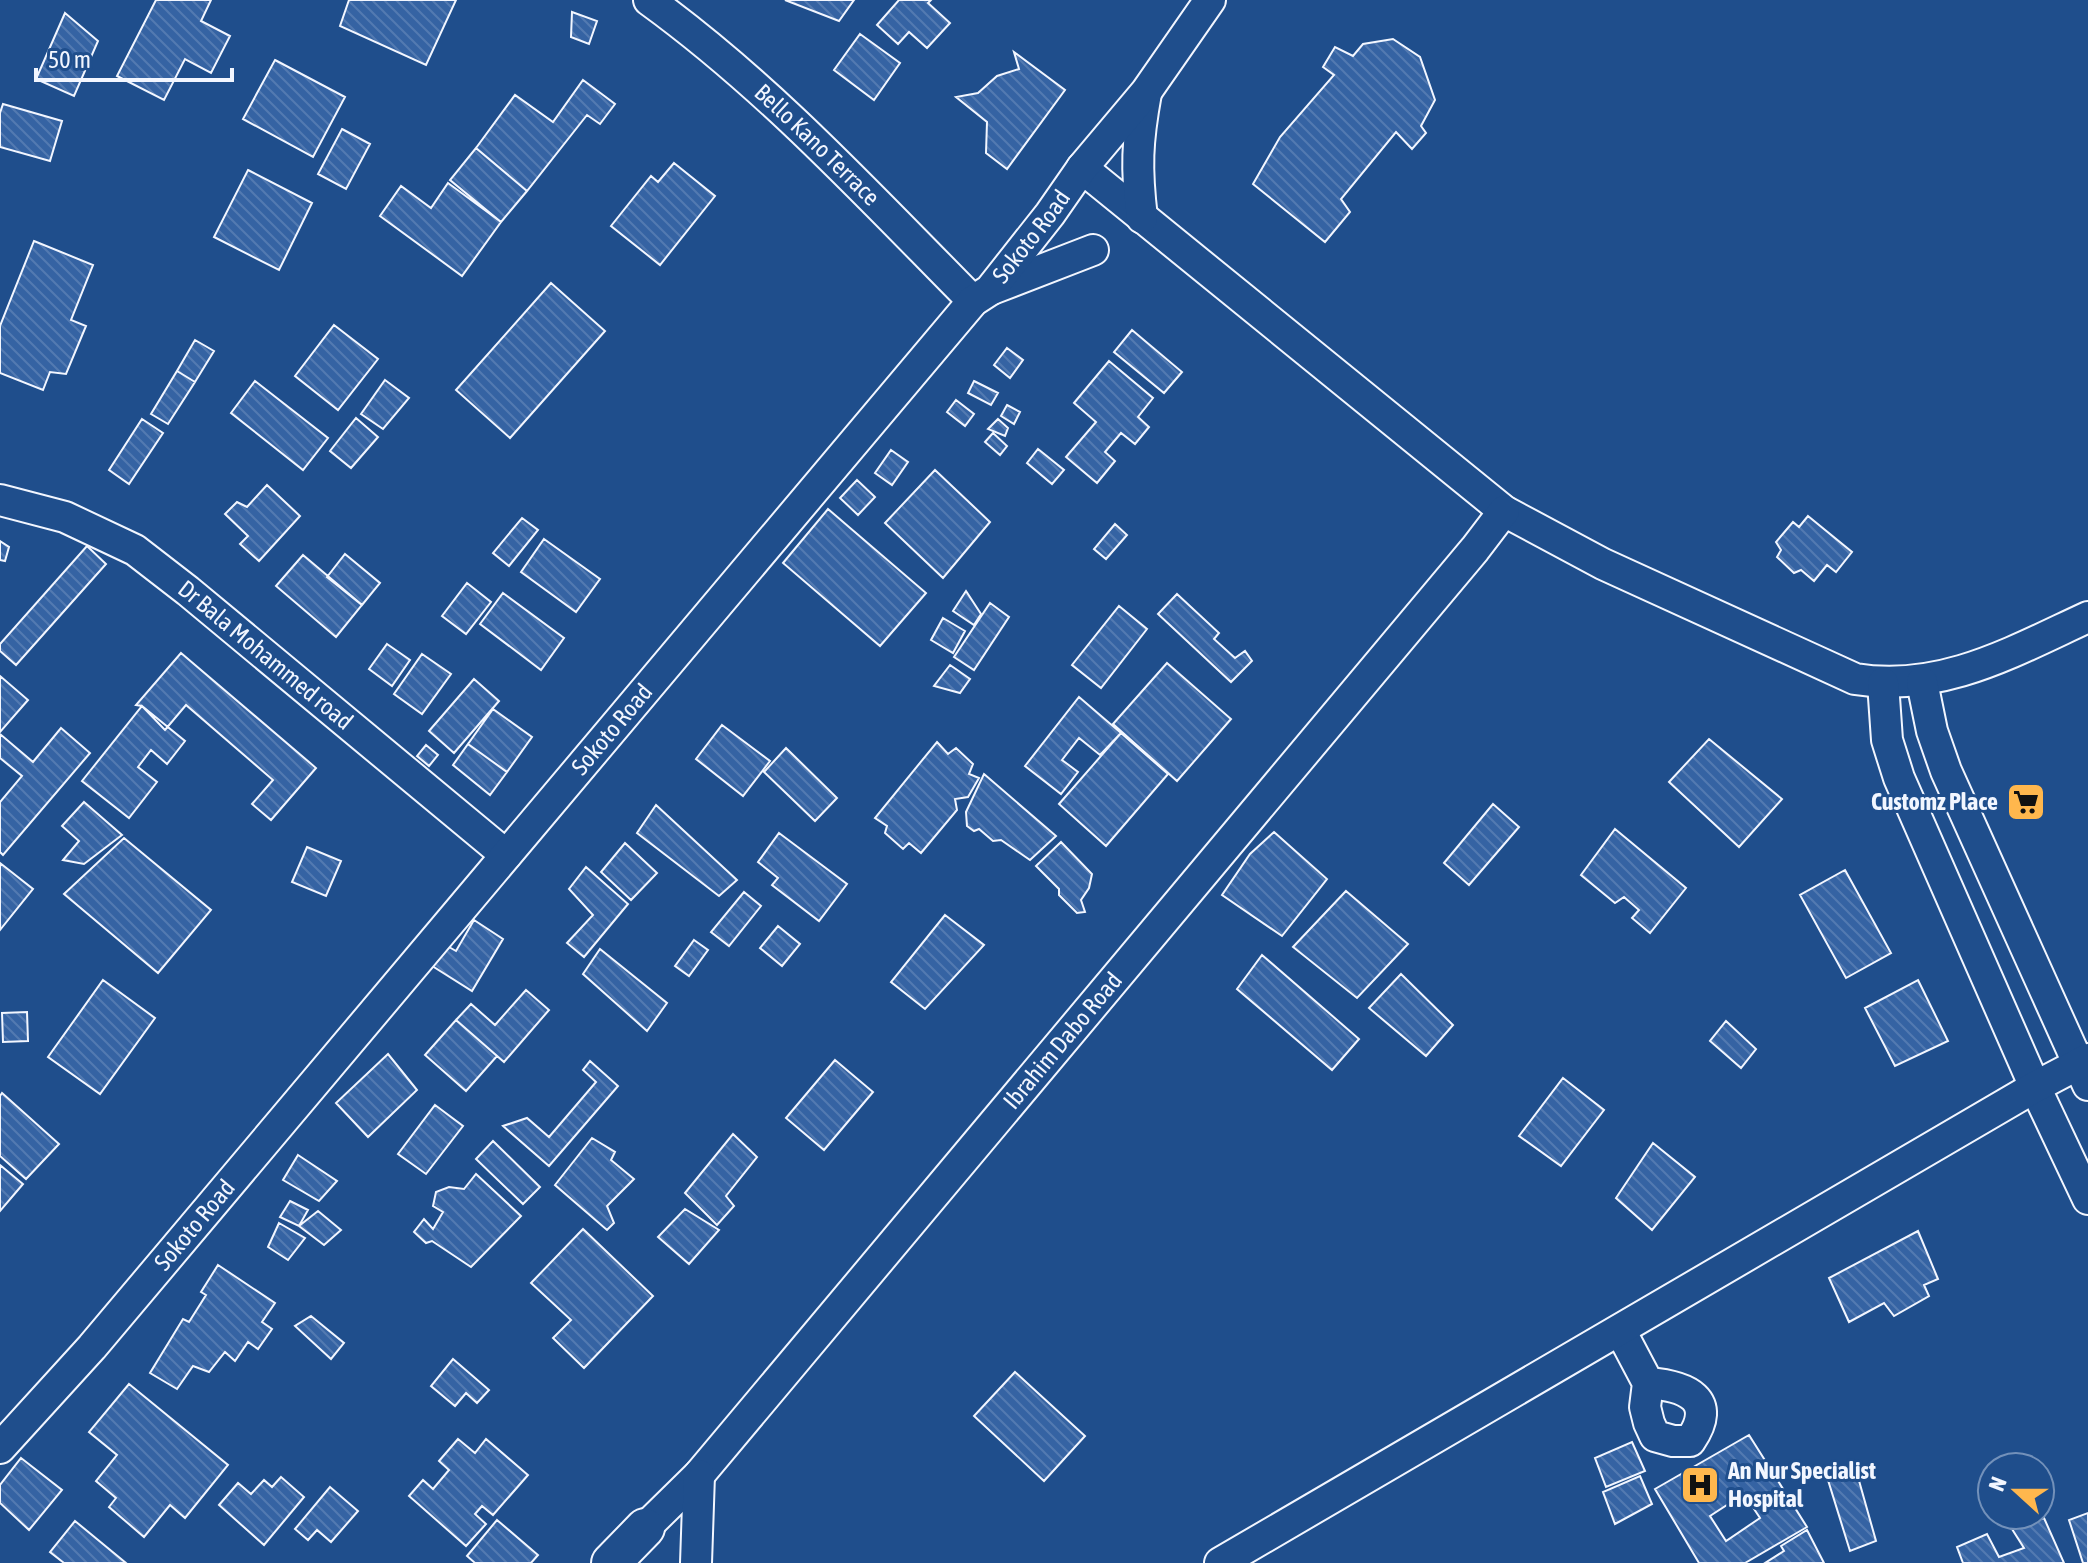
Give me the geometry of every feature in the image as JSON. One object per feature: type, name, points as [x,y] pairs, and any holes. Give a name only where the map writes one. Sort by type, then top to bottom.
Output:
[{"type":"main road","name":"Ibrahim Dabo Road","points":[[611,1563],[649,1546]]},
{"type":"street","name":"Bello Kano Terrace","points":[[649,0],[705,41],[799,124],[982,296]]},
{"type":"street","name":"Sokoto Road","points":[[0,1448],[92,1347],[982,296],[1146,92],[1210,0]]},
{"type":"street","points":[[1142,218],[1136,171],[1137,140],[1146,92]]},
{"type":"street","points":[[1082,168],[1504,511],[1603,564],[1855,679],[1883,683],[1922,682],[1989,663],[2088,617]]},
{"type":"street","points":[[982,296],[1093,250]]},
{"type":"street","name":"Dr Bala Mohammed road","points":[[0,500],[65,517],[135,550],[201,601],[506,855]]},
{"type":"street","name":"Ibrahim Dabo Road","points":[[649,1546],[699,1475],[1504,511]]},
{"type":"street","points":[[1220,1563],[2035,1087],[2085,1069],[1946,771],[1932,731],[1922,682]]},
{"type":"street","points":[[1883,683],[1887,740],[1899,778],[2035,1087],[2088,1199]]},
{"type":"street","points":[[1620,1330],[1648,1383]]},
{"type":"street","points":[[696,1563],[699,1475]]},
{"type":"building","points":[[156,0],[211,0],[201,21],[230,36],[211,73],[185,59],[164,100],[117,76]]},
{"type":"building","points":[[349,0],[456,0],[426,65],[340,26]]},
{"type":"building","points":[[785,0],[854,0],[839,21]]},
{"type":"building","points":[[899,0],[931,0],[928,3],[950,23],[927,48],[909,32],[898,44],[877,25]]},
{"type":"building","points":[[572,12],[597,21],[589,44],[571,37]]},
{"type":"building","points":[[65,13],[98,41],[74,96],[36,79]]},
{"type":"building","points":[[860,34],[900,63],[874,100],[834,70]]},
{"type":"building","points":[[1393,39],[1420,57],[1435,100],[1421,126],[1426,133],[1412,149],[1396,132],[1341,199],[1350,212],[1325,242],[1253,184],[1280,137],[1334,75],[1323,67],[1335,47],[1353,56],[1363,44]]},
{"type":"building","points":[[1014,52],[1065,90],[1007,169],[986,153],[987,122],[956,97],[978,93],[997,76],[1019,69]]},
{"type":"building","points":[[275,60],[345,97],[313,157],[243,119]]},
{"type":"building","points":[[583,80],[615,104],[600,124],[587,115],[527,191],[476,148],[515,95],[553,122]]},
{"type":"building","points":[[3,104],[62,121],[50,161],[0,147]]},
{"type":"building","points":[[342,129],[370,144],[346,189],[318,174]]},
{"type":"building","points":[[476,148],[527,191],[501,222],[450,180]]},
{"type":"building","points":[[674,163],[715,196],[660,265],[611,226],[651,176],[658,182]]},
{"type":"building","points":[[248,170],[312,203],[279,270],[214,237]]},
{"type":"building","points":[[448,183],[501,222],[462,276],[380,216],[401,186],[431,208]]},
{"type":"building","points":[[34,241],[93,265],[71,320],[86,326],[66,374],[50,372],[43,390],[0,373],[0,326]]},
{"type":"building","points":[[551,283],[605,331],[510,438],[456,390]]},
{"type":"building","points":[[334,325],[378,359],[338,410],[295,376]]},
{"type":"building","points":[[1132,330],[1182,372],[1164,393],[1114,352]]},
{"type":"building","points":[[195,340],[214,351],[195,382],[177,371]]},
{"type":"building","points":[[1007,348],[1023,360],[1010,378],[994,365]]},
{"type":"building","points":[[1109,361],[1153,398],[1138,417],[1149,427],[1135,444],[1121,433],[1105,452],[1115,461],[1097,483],[1066,457],[1096,422],[1074,403]]},
{"type":"building","points":[[177,371],[195,382],[168,424],[151,414]]},
{"type":"building","points":[[385,380],[409,398],[383,429],[361,414]]},
{"type":"building","points":[[255,381],[328,438],[303,470],[231,413]]},
{"type":"building","points":[[974,381],[998,393],[991,405],[968,393]]},
{"type":"building","points":[[956,400],[974,414],[965,426],[947,412]]},
{"type":"building","points":[[1007,405],[1020,412],[1014,424],[1001,416]]},
{"type":"building","points":[[356,418],[378,437],[351,468],[330,451]]},
{"type":"building","points":[[142,419],[163,433],[129,484],[109,470]]},
{"type":"building","points":[[998,419],[1008,428],[1005,436],[988,429]]},
{"type":"building","points":[[993,433],[1007,446],[1000,455],[985,442]]},
{"type":"building","points":[[1038,449],[1064,470],[1052,484],[1027,463]]},
{"type":"building","points":[[891,450],[908,462],[892,485],[875,473]]},
{"type":"building","points":[[935,470],[990,522],[943,578],[885,523]]},
{"type":"building","points":[[857,480],[875,497],[858,515],[840,498]]},
{"type":"building","points":[[267,485],[300,516],[259,561],[240,544],[248,536],[225,514],[237,502],[247,507]]},
{"type":"building","points":[[828,509],[926,593],[880,646],[783,563]]},
{"type":"building","points":[[1808,516],[1852,552],[1836,572],[1827,565],[1814,581],[1801,570],[1794,573],[1777,557],[1781,550],[1776,542],[1793,522],[1799,527]]},
{"type":"building","points":[[522,518],[538,530],[509,566],[493,553]]},
{"type":"building","points":[[1115,524],[1127,535],[1106,559],[1094,549]]},
{"type":"building","points":[[544,539],[600,579],[576,612],[521,572]]},
{"type":"building","points":[[0,541],[9,547],[5,561],[0,560]]},
{"type":"building","points":[[87,546],[106,564],[16,665],[0,651],[0,644]]},
{"type":"building","points":[[345,554],[380,583],[362,605],[327,577]]},
{"type":"building","points":[[303,555],[362,605],[336,637],[276,586]]},
{"type":"building","points":[[467,583],[491,602],[466,634],[442,616]]},
{"type":"building","points":[[966,591],[981,614],[974,625],[953,611]]},
{"type":"building","points":[[503,593],[564,638],[541,670],[480,624]]},
{"type":"building","points":[[1177,594],[1219,633],[1214,639],[1235,658],[1245,651],[1252,661],[1231,682],[1158,614]]},
{"type":"building","points":[[990,603],[1009,617],[974,670],[954,657]]},
{"type":"building","points":[[1119,606],[1147,629],[1101,688],[1072,665]]},
{"type":"building","points":[[943,618],[965,631],[953,653],[931,640]]},
{"type":"building","points":[[387,644],[410,660],[392,686],[369,669]]},
{"type":"building","points":[[181,653],[316,768],[271,820],[252,804],[273,780],[186,705],[165,730],[142,706],[136,705]]},
{"type":"building","points":[[422,654],[451,674],[422,714],[394,694]]},
{"type":"building","points":[[1167,663],[1231,719],[1177,781],[1113,724]]},
{"type":"building","points":[[950,665],[970,679],[960,693],[934,686]]},
{"type":"building","points":[[0,676],[28,700],[0,732]]},
{"type":"building","points":[[474,679],[499,701],[454,753],[429,731]]},
{"type":"building","points":[[1079,697],[1121,733],[1100,755],[1079,738],[1062,760],[1078,772],[1061,794],[1025,766]]},
{"type":"building","points":[[142,706],[185,741],[167,764],[151,750],[138,767],[157,782],[129,818],[82,781]]},
{"type":"building","points":[[493,709],[532,737],[507,772],[468,744]]},
{"type":"building","points":[[722,725],[770,761],[743,796],[696,759]]},
{"type":"building","points":[[61,728],[90,753],[3,855],[0,852],[0,802],[22,776],[0,758],[0,734],[33,762]]},
{"type":"building","points":[[1121,733],[1168,774],[1106,846],[1059,804]]},
{"type":"building","points":[[1709,739],[1782,799],[1739,847],[1669,782]]},
{"type":"building","points":[[937,742],[948,754],[956,748],[973,764],[969,774],[979,778],[968,797],[955,799],[957,810],[921,853],[909,843],[903,849],[885,833],[887,826],[875,818]]},
{"type":"building","points":[[468,744],[507,772],[490,795],[453,765]]},
{"type":"building","points":[[426,745],[438,755],[429,766],[417,756]]},
{"type":"building","points":[[786,748],[837,798],[815,821],[764,772]]},
{"type":"building","points":[[984,774],[1056,836],[1030,860],[1001,840],[993,841],[979,829],[974,831],[967,826],[966,812]]},
{"type":"building","points":[[84,802],[122,835],[84,864],[63,860],[79,841],[62,826]]},
{"type":"building","points":[[1493,804],[1519,827],[1469,885],[1444,863]]},
{"type":"building","points":[[656,805],[737,880],[719,896],[637,833]]},
{"type":"building","points":[[1615,829],[1686,888],[1650,933],[1632,918],[1639,910],[1624,897],[1615,903],[1581,875]]},
{"type":"building","points":[[1274,832],[1327,879],[1282,936],[1222,895],[1250,854]]},
{"type":"building","points":[[779,833],[847,884],[819,921],[772,885],[778,878],[758,862]]},
{"type":"building","points":[[124,838],[211,910],[158,973],[64,894]]},
{"type":"building","points":[[1061,842],[1092,874],[1089,888],[1081,900],[1085,912],[1077,913],[1036,866]]},
{"type":"building","points":[[625,843],[657,873],[631,900],[601,872]]},
{"type":"building","points":[[307,847],[341,861],[326,896],[292,882]]},
{"type":"building","points":[[0,863],[33,889],[0,930]]},
{"type":"building","points":[[586,867],[628,904],[584,957],[567,943],[593,915],[569,889]]},
{"type":"building","points":[[1845,870],[1891,953],[1846,978],[1800,895]]},
{"type":"building","points":[[1346,891],[1408,944],[1357,998],[1293,947]]},
{"type":"building","points":[[744,892],[761,906],[729,946],[711,932]]},
{"type":"building","points":[[945,915],[984,945],[925,1009],[891,982]]},
{"type":"building","points":[[474,920],[503,939],[472,991],[429,964],[442,943],[456,951]]},
{"type":"building","points":[[778,926],[800,944],[782,966],[760,948]]},
{"type":"building","points":[[694,940],[708,950],[689,976],[675,966]]},
{"type":"building","points":[[600,949],[667,1003],[647,1031],[583,974]]},
{"type":"building","points":[[1262,955],[1359,1039],[1332,1070],[1237,989]]},
{"type":"building","points":[[1401,974],[1453,1025],[1426,1056],[1369,1008]]},
{"type":"building","points":[[103,980],[155,1018],[100,1094],[48,1057]]},
{"type":"building","points":[[1918,980],[1948,1041],[1895,1066],[1865,1008]]},
{"type":"building","points":[[526,990],[549,1010],[504,1062],[456,1020],[471,1004],[495,1025]]},
{"type":"building","points":[[27,1012],[28,1041],[3,1042],[2,1013]]},
{"type":"building","points":[[456,1020],[497,1056],[466,1091],[425,1055]]},
{"type":"building","points":[[1726,1021],[1756,1049],[1741,1068],[1710,1041]]},
{"type":"building","points":[[388,1054],[417,1090],[368,1137],[336,1103]]},
{"type":"building","points":[[835,1060],[873,1092],[824,1150],[786,1118]]},
{"type":"building","points":[[590,1061],[618,1086],[549,1166],[503,1126],[527,1118],[549,1137],[596,1082],[583,1070]]},
{"type":"building","points":[[1563,1078],[1604,1110],[1561,1166],[1519,1136]]},
{"type":"building","points":[[2,1093],[59,1144],[26,1179],[0,1156]]},
{"type":"building","points":[[435,1105],[463,1126],[426,1174],[398,1154]]},
{"type":"building","points":[[733,1134],[757,1157],[726,1196],[734,1206],[717,1225],[685,1193]]},
{"type":"building","points":[[592,1138],[615,1152],[611,1160],[634,1179],[607,1206],[614,1223],[607,1230],[555,1185]]},
{"type":"building","points":[[493,1141],[540,1187],[523,1204],[476,1159]]},
{"type":"building","points":[[1653,1143],[1695,1177],[1652,1230],[1616,1198]]},
{"type":"building","points":[[298,1155],[337,1181],[319,1201],[283,1180]]},
{"type":"building","points":[[0,1165],[23,1184],[0,1211]]},
{"type":"building","points":[[476,1174],[521,1216],[471,1267],[432,1241],[426,1243],[414,1232],[424,1219],[433,1229],[443,1212],[433,1206],[436,1192],[449,1187],[464,1189]]},
{"type":"building","points":[[290,1201],[308,1210],[299,1226],[280,1217]]},
{"type":"building","points":[[685,1209],[719,1230],[689,1264],[658,1237]]},
{"type":"building","points":[[318,1211],[341,1230],[324,1245],[299,1226]]},
{"type":"building","points":[[279,1223],[305,1238],[288,1260],[268,1247]]},
{"type":"building","points":[[583,1229],[653,1296],[584,1368],[553,1338],[571,1320],[531,1283]]},
{"type":"building","points":[[1918,1231],[1938,1279],[1924,1285],[1929,1296],[1894,1316],[1884,1303],[1849,1322],[1829,1278]]},
{"type":"building","points":[[218,1265],[275,1303],[262,1322],[272,1329],[258,1349],[248,1342],[235,1361],[225,1352],[209,1372],[193,1366],[177,1389],[150,1373],[183,1319],[189,1322],[206,1295],[201,1292]]},
{"type":"building","points":[[311,1316],[344,1343],[331,1359],[295,1326]]},
{"type":"building","points":[[453,1359],[489,1390],[477,1403],[466,1393],[455,1406],[431,1386]]},
{"type":"building","points":[[1015,1372],[1085,1436],[1044,1481],[974,1416]]},
{"type":"building","points":[[129,1384],[228,1465],[185,1518],[170,1505],[144,1537],[109,1507],[116,1498],[96,1481],[117,1455],[89,1432]]},
{"type":"building","points":[[1749,1435],[1807,1527],[1745,1563],[1699,1563],[1655,1489]],"holes":[[[1744,1494],[1760,1518],[1726,1541],[1710,1516]]]},
{"type":"building","points":[[458,1439],[475,1453],[486,1439],[528,1475],[493,1515],[482,1506],[475,1514],[486,1524],[466,1546],[409,1496],[423,1480],[433,1489],[449,1470],[439,1461]]},
{"type":"building","points":[[1632,1442],[1645,1471],[1606,1487],[1595,1458]]},
{"type":"building","points":[[21,1458],[62,1490],[29,1530],[0,1503],[0,1485]]},
{"type":"building","points":[[1856,1470],[1876,1541],[1850,1551],[1828,1480]]},
{"type":"building","points":[[1640,1476],[1652,1504],[1615,1524],[1603,1492]]},
{"type":"building","points":[[281,1477],[304,1497],[264,1545],[219,1505],[238,1483],[251,1494],[264,1480],[272,1487]]},
{"type":"building","points":[[330,1487],[358,1511],[331,1542],[317,1530],[308,1540],[295,1529]]},
{"type":"building","points":[[2088,1513],[2088,1563],[2083,1563],[2069,1520]]},
{"type":"building","points":[[497,1520],[538,1555],[531,1563],[475,1563],[467,1556]]},
{"type":"building","points":[[75,1521],[126,1563],[64,1563],[50,1552]]},
{"type":"building","points":[[1807,1530],[1824,1563],[1765,1563],[1784,1551],[1781,1546]]},
{"type":"building","points":[[2013,1531],[2050,1531],[2064,1563],[1963,1563],[1957,1547],[1987,1534],[1999,1557],[2024,1548]]},
{"type":"place","name":"Customz Place","points":[[2026,802]]},
{"type":"place","name":"An Nur Specialist Hospital","points":[[1700,1485]]}]
